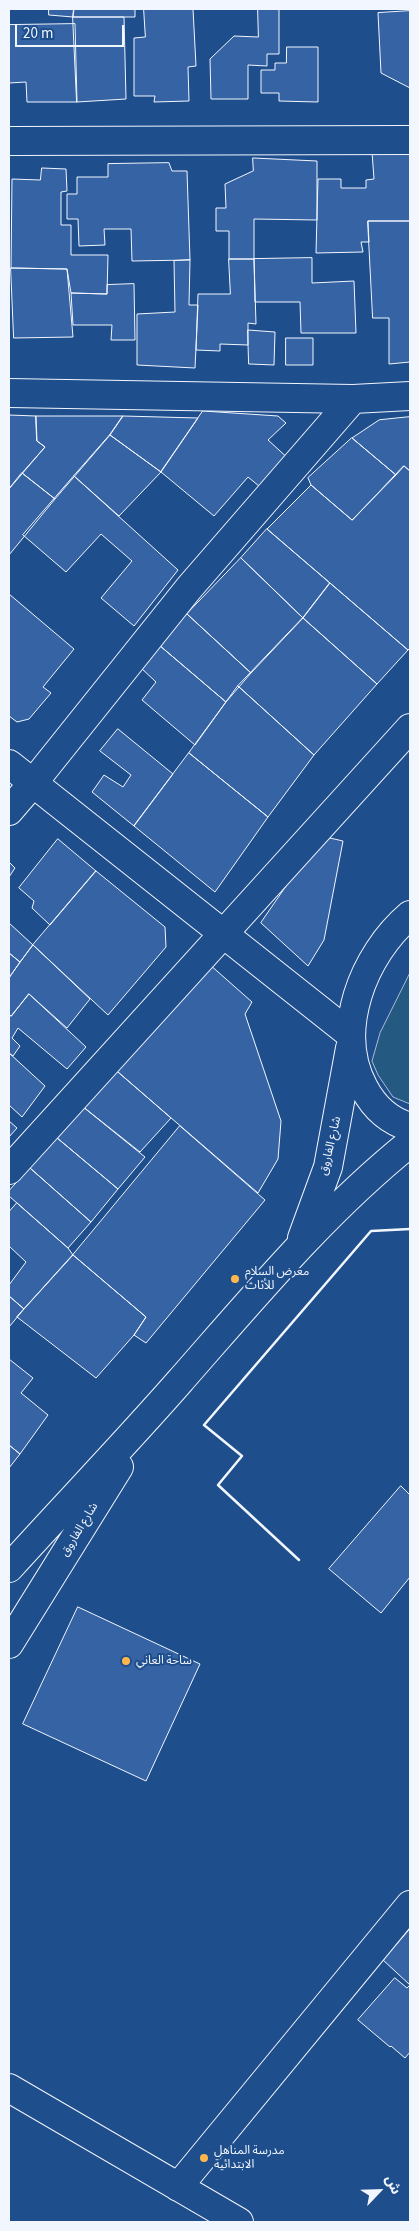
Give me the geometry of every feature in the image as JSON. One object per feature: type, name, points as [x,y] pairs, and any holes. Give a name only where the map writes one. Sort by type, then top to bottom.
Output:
[{"type":"street","points":[[9,141],[410,140]]},
{"type":"street","points":[[9,393],[353,399],[410,396]]},
{"type":"street","points":[[9,811],[34,783],[189,588],[353,399]]},
{"type":"street","points":[[9,1170],[410,728]]},
{"type":"street","points":[[9,764],[224,933],[351,1038]]},
{"type":"street","name":"شارع الفاروق","points":[[299,1246],[328,1167],[339,1114],[356,1002],[378,953],[404,921],[410,896]]},
{"type":"street","name":"شارع الفاروق","points":[[351,1038],[356,1070],[370,1098],[380,1110],[392,1119],[410,1127]]},
{"type":"street","name":"شارع الفاروق","points":[[9,1568],[150,1416],[299,1246],[364,1181],[410,1143]]},
{"type":"street","name":"شارع الفاروق","points":[[9,1644],[150,1416]]},
{"type":"street","points":[[178,2187],[410,1905]]},
{"type":"street","points":[[9,2088],[239,2222]]},
{"type":"shaded area","points":[[410,973],[410,1104],[393,1097],[378,1075],[372,1061],[380,1033]]},
{"type":"building","points":[[49,9],[74,9],[73,17],[49,15]]},
{"type":"building","points":[[74,9],[135,9],[135,17],[73,17]]},
{"type":"building","points":[[144,9],[193,9],[196,66],[188,67],[189,101],[154,102],[155,96],[134,96],[134,38],[145,37]]},
{"type":"building","points":[[258,9],[279,9],[279,54],[267,54],[267,66],[248,65],[248,99],[211,99],[210,59],[234,36],[258,37]]},
{"type":"building","points":[[410,11],[410,88],[381,73],[378,13]]},
{"type":"building","points":[[73,17],[124,17],[126,99],[77,102]]},
{"type":"building","points":[[75,24],[77,102],[27,102],[26,82],[9,83],[9,25]]},
{"type":"building","points":[[287,47],[318,47],[318,102],[279,101],[279,93],[261,93],[261,70],[275,70],[275,63],[286,63]]},
{"type":"building","points":[[410,151],[410,221],[368,221],[369,242],[361,242],[363,252],[316,253],[318,179],[341,179],[341,188],[366,188],[366,180],[374,179],[372,152]]},
{"type":"building","points":[[253,158],[317,161],[317,220],[254,219],[254,259],[229,259],[229,231],[216,231],[216,208],[226,208],[225,184],[253,171]]},
{"type":"building","points":[[169,163],[172,171],[187,171],[190,260],[132,261],[131,229],[104,229],[105,245],[79,246],[78,219],[67,219],[67,194],[77,194],[77,177],[108,177],[108,164]]},
{"type":"building","points":[[42,168],[66,169],[67,191],[61,192],[61,225],[71,225],[71,255],[108,255],[107,294],[71,293],[67,269],[11,268],[12,179],[40,180]]},
{"type":"building","points":[[368,221],[410,221],[410,362],[389,364],[389,318],[373,318]]},
{"type":"building","points":[[312,258],[312,283],[354,281],[356,333],[301,333],[300,302],[255,302],[254,259]]},
{"type":"building","points":[[229,259],[254,259],[256,324],[248,323],[248,345],[220,344],[220,351],[196,350],[198,294],[230,294]]},
{"type":"building","points":[[190,260],[189,305],[198,305],[195,368],[137,365],[137,314],[175,312],[174,261]]},
{"type":"building","points":[[11,268],[67,269],[73,337],[14,338]]},
{"type":"building","points":[[134,284],[135,340],[111,340],[112,325],[73,325],[71,293],[107,294],[107,285]]},
{"type":"building","points":[[248,330],[275,332],[274,365],[249,364]]},
{"type":"building","points":[[286,338],[313,338],[313,365],[286,365]]},
{"type":"building","points":[[203,411],[278,416],[286,423],[268,440],[291,461],[265,491],[248,477],[214,516],[161,472]]},
{"type":"building","points":[[9,415],[36,416],[37,441],[45,447],[9,489]]},
{"type":"building","points":[[36,416],[123,416],[110,435],[55,499],[22,473],[45,447],[37,441]]},
{"type":"building","points":[[123,416],[198,418],[161,472],[110,435]]},
{"type":"building","points":[[410,417],[410,471],[404,466],[396,475],[352,438],[379,420]]},
{"type":"building","points":[[110,435],[161,472],[119,516],[74,476]]},
{"type":"building","points":[[352,438],[396,475],[352,520],[311,485],[308,478]]},
{"type":"building","points":[[404,466],[410,471],[410,648],[408,650],[267,529],[311,485],[352,520]]},
{"type":"building","points":[[22,473],[55,499],[9,555],[9,489]]},
{"type":"building","points":[[74,476],[178,570],[134,626],[101,598],[132,561],[101,534],[66,572],[23,535]]},
{"type":"building","points":[[267,529],[330,583],[303,618],[241,558]]},
{"type":"building","points":[[241,558],[303,618],[251,673],[187,614]]},
{"type":"building","points":[[330,583],[408,650],[377,684],[303,618]]},
{"type":"building","points":[[9,594],[74,649],[43,687],[51,693],[29,719],[17,722],[9,716]]},
{"type":"building","points":[[187,614],[251,673],[226,702],[159,645]]},
{"type":"building","points":[[303,618],[377,684],[314,755],[238,686]]},
{"type":"building","points":[[159,645],[226,702],[195,745],[142,700],[156,682],[140,667]]},
{"type":"building","points":[[238,686],[314,755],[268,817],[189,753]]},
{"type":"building","points":[[118,729],[173,774],[134,826],[92,792],[104,775],[123,787],[131,775],[100,751]]},
{"type":"building","points":[[189,753],[268,817],[215,892],[134,826]]},
{"type":"building","points":[[321,836],[343,841],[324,940],[308,966],[261,923]]},
{"type":"building","points":[[58,839],[96,871],[50,925],[32,908],[34,901],[19,888]]},
{"type":"building","points":[[9,862],[15,868],[9,877]]},
{"type":"building","points":[[96,871],[165,927],[166,947],[108,1015],[33,945]]},
{"type":"building","points":[[9,923],[33,945],[20,962],[9,953]]},
{"type":"building","points":[[33,945],[90,999],[67,1028],[29,994],[11,1016],[9,1015],[9,978]]},
{"type":"building","points":[[9,953],[20,962],[9,978]]},
{"type":"building","points":[[209,964],[252,1002],[245,1014],[281,1121],[278,1159],[258,1193],[111,1066]]},
{"type":"building","points":[[29,994],[86,1047],[67,1069],[18,1028],[12,1038],[20,1046],[13,1056],[9,1053],[9,1015],[11,1016]]},
{"type":"building","points":[[9,1053],[45,1086],[22,1117],[9,1105]]},
{"type":"building","points":[[111,1066],[171,1118],[140,1152],[77,1102]]},
{"type":"building","points":[[77,1102],[145,1157],[118,1189],[50,1132]]},
{"type":"building","points":[[9,1121],[17,1128],[9,1137]]},
{"type":"building","points":[[180,1126],[265,1200],[146,1343],[134,1335],[146,1317],[73,1255]]},
{"type":"building","points":[[56,1137],[118,1189],[91,1222],[30,1168]]},
{"type":"building","points":[[30,1168],[91,1222],[68,1248],[9,1196],[9,1191]]},
{"type":"building","points":[[17,1203],[68,1248],[73,1255],[24,1309],[9,1296],[9,1285],[26,1262],[9,1246],[9,1212]]},
{"type":"building","points":[[73,1255],[146,1317],[134,1335],[96,1378],[17,1317]]},
{"type":"building","points":[[9,1296],[24,1309],[9,1327]]},
{"type":"building","points":[[9,1359],[33,1378],[21,1393],[48,1415],[20,1454],[9,1445]]},
{"type":"building","points":[[9,1445],[20,1454],[9,1468]]},
{"type":"building","points":[[401,1486],[410,1495],[410,1577],[381,1613],[329,1569]]},
{"type":"building","points":[[78,1607],[200,1664],[146,1781],[23,1724]]},
{"type":"building","points":[[410,1929],[410,1985],[383,1960]]},
{"type":"building","points":[[395,1978],[407,1988],[410,1985],[410,2052],[405,2058],[358,2020]]},
{"type":"wall","points":[[299,1560],[218,1485],[242,1456],[204,1425],[371,1231],[410,1229]]},
{"type":"place","name":"معرض السلام للأثاث","points":[[235,1279]]},
{"type":"place","name":"ساحة العاني","points":[[126,1661]]},
{"type":"place","name":"مدرسة المناهل الابتدائية","points":[[204,2158]]}]
